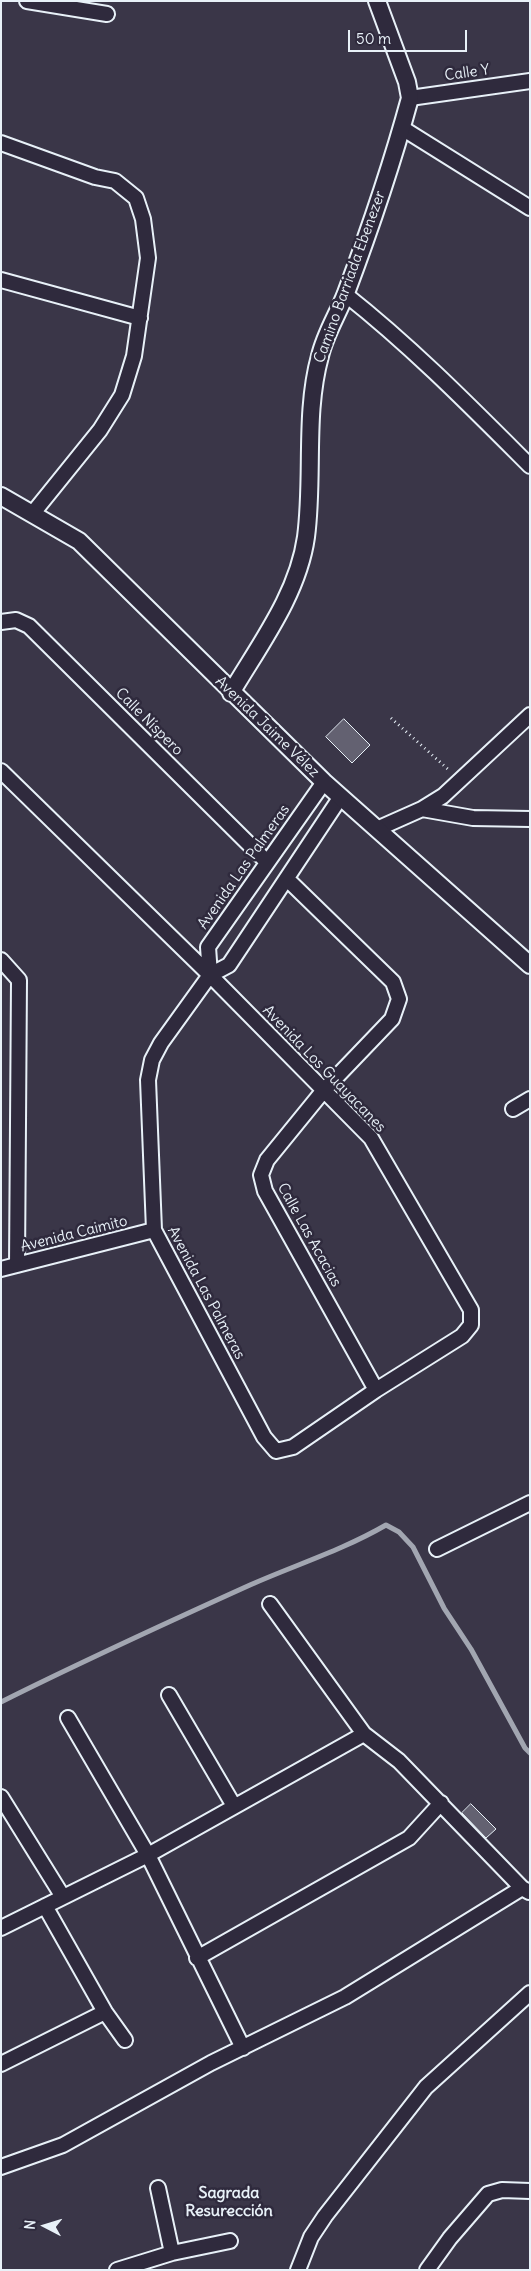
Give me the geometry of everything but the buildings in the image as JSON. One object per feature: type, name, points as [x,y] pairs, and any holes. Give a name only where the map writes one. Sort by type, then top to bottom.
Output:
[{"type":"street","points":[[28,1],[108,14]]},
{"type":"street","name":"Camino Barriada Ebenezer","points":[[231,693],[288,595],[298,571],[306,539],[311,484],[315,376],[320,353],[345,294],[402,128],[410,98],[407,82],[377,1]]},
{"type":"street","name":"Calle Y","points":[[410,98],[530,81]]},
{"type":"street","points":[[402,128],[530,208]]},
{"type":"street","points":[[1,143],[94,177],[115,181],[136,198],[144,219],[148,258],[134,356],[122,395],[100,430],[34,513]]},
{"type":"street","points":[[1,280],[140,318]]},
{"type":"street","points":[[345,294],[394,333],[448,383],[530,466]]},
{"type":"street","name":"Avenida Jaime Vélez","points":[[1,496],[34,513],[79,541],[231,693],[340,798],[530,965]]},
{"type":"street","name":"Calle Níspero","points":[[1,622],[16,620],[29,626],[267,862]]},
{"type":"street","points":[[377,829],[422,809],[443,796],[530,715]]},
{"type":"street","name":"Avenida Los Guayacanes","points":[[1,771],[210,975],[371,1138],[471,1310],[471,1325],[462,1336],[376,1390],[293,1447],[276,1451]]},
{"type":"street","name":"Avenida Las Palmeras","points":[[210,975],[208,947],[324,782]]},
{"type":"street","name":"Avenida Las Palmeras","points":[[276,1451],[264,1437],[154,1230],[148,1080],[152,1060],[210,975],[229,965],[340,798]]},
{"type":"street","points":[[422,809],[473,818],[530,819]]},
{"type":"street","name":"Calle Las Acacias","points":[[286,879],[393,982],[399,999],[392,1018],[324,1090],[267,1160],[261,1175],[265,1191],[376,1390]]},
{"type":"street","points":[[1,960],[19,980],[16,1265]]},
{"type":"street","points":[[513,1109],[530,1099]]},
{"type":"street","name":"Avenida Caimito","points":[[1,1269],[154,1230]]},
{"type":"street","points":[[438,1549],[530,1503]]},
{"type":"street","points":[[1,2167],[63,2145],[211,2063],[345,1997],[526,1890],[399,1761],[364,1734],[270,1604]]},
{"type":"street","points":[[169,1695],[234,1806]]},
{"type":"street","points":[[68,1718],[148,1855],[197,1958],[243,2048]]},
{"type":"street","points":[[1,1928],[148,1855],[364,1734]]},
{"type":"street","points":[[1,1797],[63,1897]]},
{"type":"street","points":[[197,1958],[409,1838],[441,1803]]},
{"type":"street","points":[[45,1906],[105,2012],[125,2040]]},
{"type":"street","points":[[298,2270],[311,2237],[325,2216],[426,2087],[530,1993]]},
{"type":"street","points":[[1,2064],[105,2012]]},
{"type":"street","points":[[158,2188],[172,2253]]},
{"type":"street","points":[[427,2270],[450,2238],[488,2194],[502,2190],[530,2191]]},
{"type":"street","points":[[117,2270],[172,2253],[230,2241]]},
{"type":"path","points":[[391,718],[460,780]]},
{"type":"waterway","points":[[1,1702],[156,1628],[250,1585],[353,1542],[386,1525],[399,1532],[413,1547],[444,1608],[471,1649],[525,1748],[530,1753]]},
{"type":"district","name":"Sagrada Resurección","points":[[229,2202]]}]
